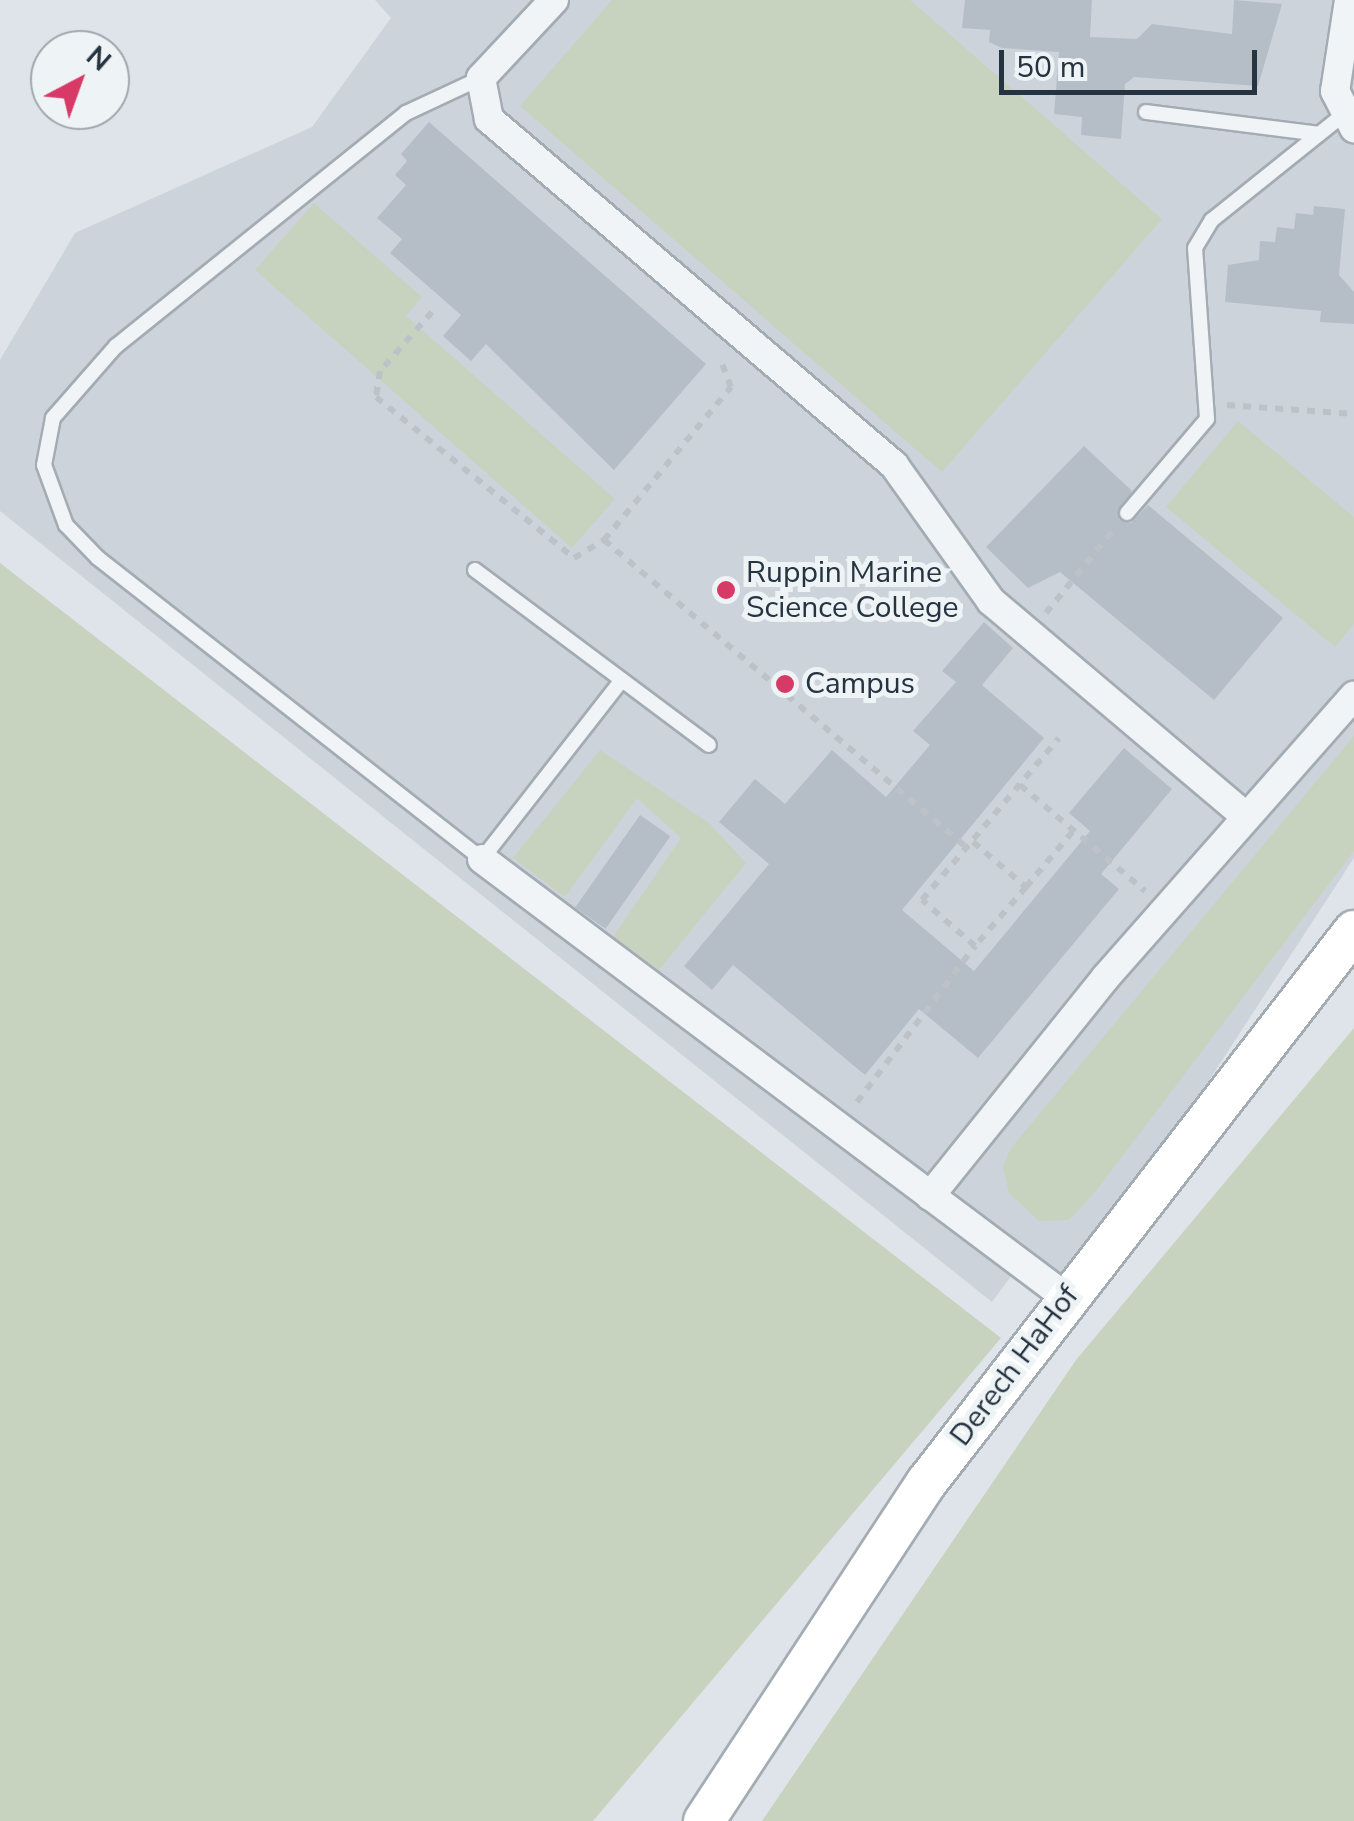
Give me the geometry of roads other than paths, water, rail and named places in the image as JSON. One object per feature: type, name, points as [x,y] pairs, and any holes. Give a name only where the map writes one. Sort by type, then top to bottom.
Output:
[{"type":"main road","name":"Derech HaHof","points":[[704,1821],[849,1590],[1067,1298],[1354,931]]},
{"type":"street","points":[[554,0],[481,78],[489,119],[914,484],[973,578],[1030,634],[1245,816]]},
{"type":"street","points":[[1348,122],[1334,91],[1349,0]]},
{"type":"street","points":[[930,1196],[1165,909],[1354,696]]},
{"type":"street","points":[[482,859],[1067,1298]]},
{"type":"lane","points":[[481,78],[406,113],[116,346],[54,418],[44,465],[66,525],[98,558],[482,859],[622,680]]},
{"type":"lane","points":[[1146,112],[1319,134]]},
{"type":"lane","points":[[1128,513],[1207,419],[1194,248],[1212,220],[1319,134],[1348,122]]},
{"type":"lane","points":[[475,570],[708,745]]},
{"type":"place","name":"Ruppin Marine Science College","points":[[726,590]]},
{"type":"place","name":"Campus","points":[[785,684]]}]
